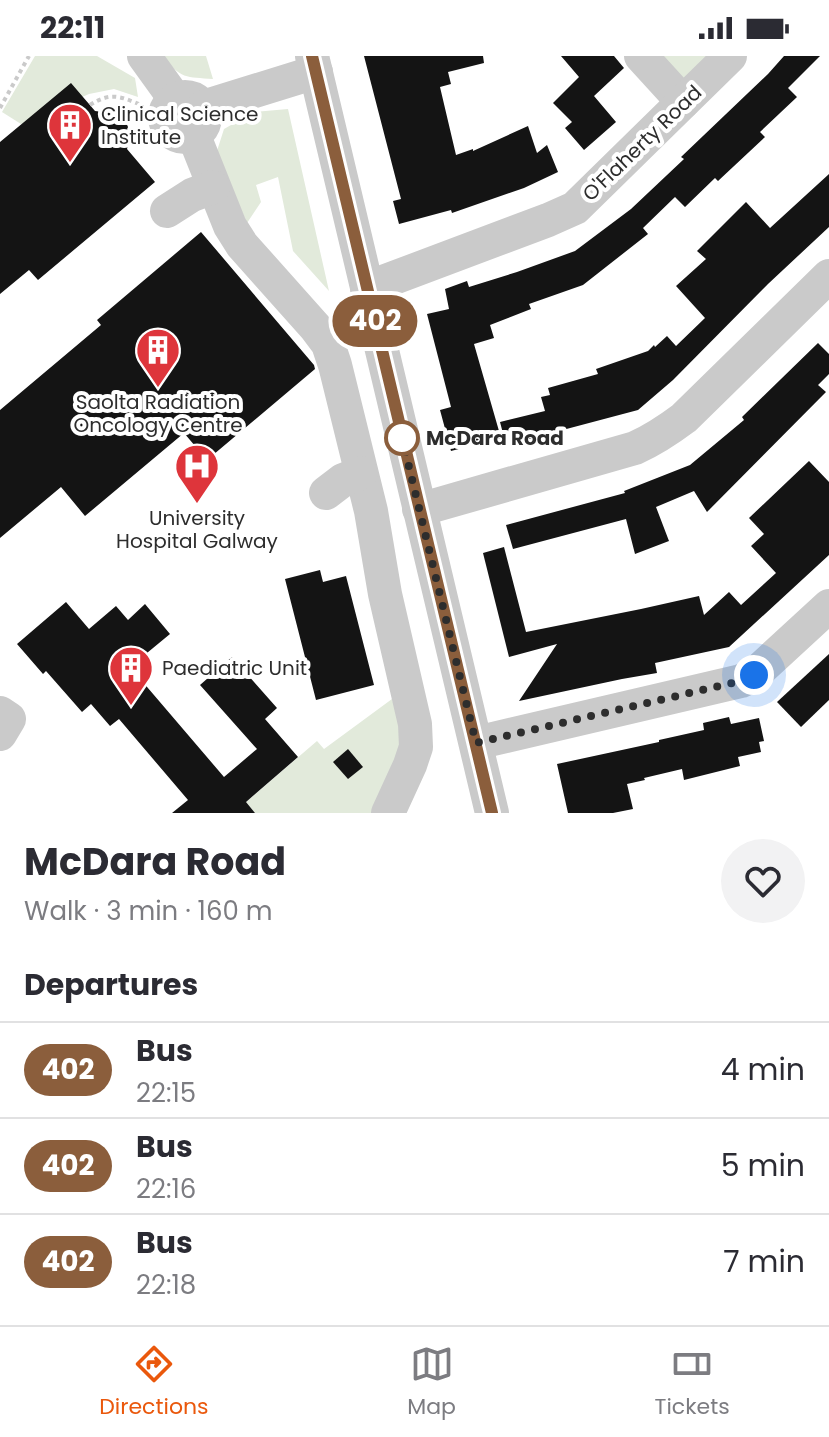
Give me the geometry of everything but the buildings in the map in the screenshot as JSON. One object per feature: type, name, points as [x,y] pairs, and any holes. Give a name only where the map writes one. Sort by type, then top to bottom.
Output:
[{"type":"street","points":[[144,56],[180,112],[230,226],[242,245],[328,344],[335,365],[371,511],[385,594],[415,724],[416,747],[388,813]]},
{"type":"street","points":[[641,56],[683,102]]},
{"type":"street","name":"O'Flaherty Road","points":[[367,288],[575,208],[730,56]]},
{"type":"street","points":[[180,112],[314,64],[492,813]]},
{"type":"street","points":[[167,211],[192,195],[213,187]]},
{"type":"street","points":[[419,509],[635,448],[657,438],[684,418],[829,276]]},
{"type":"street","points":[[326,493],[343,480],[361,473]]},
{"type":"street","points":[[476,743],[741,681],[754,675],[829,606]]},
{"type":"path","points":[[0,108],[29,56]]},
{"type":"path","points":[[90,105],[110,96],[180,112]]},
{"type":"green space","points":[[35,56],[97,56],[135,78],[138,97],[114,89],[89,94],[21,124],[2,112]]},
{"type":"green space","points":[[164,56],[206,56],[213,79],[179,73]]},
{"type":"green space","points":[[652,56],[714,56],[683,81]]},
{"type":"green space","points":[[288,109],[329,291],[293,251],[278,177],[256,185],[261,202],[247,223],[216,154],[224,129],[254,112]]},
{"type":"green space","points":[[392,699],[400,724],[400,755],[373,813],[255,813],[246,802],[317,741],[324,749]]},
{"type":"bus line","name":"402","points":[[312,56],[492,813]]},
{"type":"place","name":"Clinical Science Institute","points":[[70,164]]},
{"type":"place","name":"Saolta Radiation Oncology Centre","points":[[158,389]]},
{"type":"place","name":"McDara Road","points":[[402,438]]},
{"type":"place","name":"University Hospital Galway","points":[[197,505]]},
{"type":"place","name":"Paediatric Unit","points":[[131,707]]},
{"type":"route","points":[[402,438],[476,743],[741,681],[754,675]]}]
